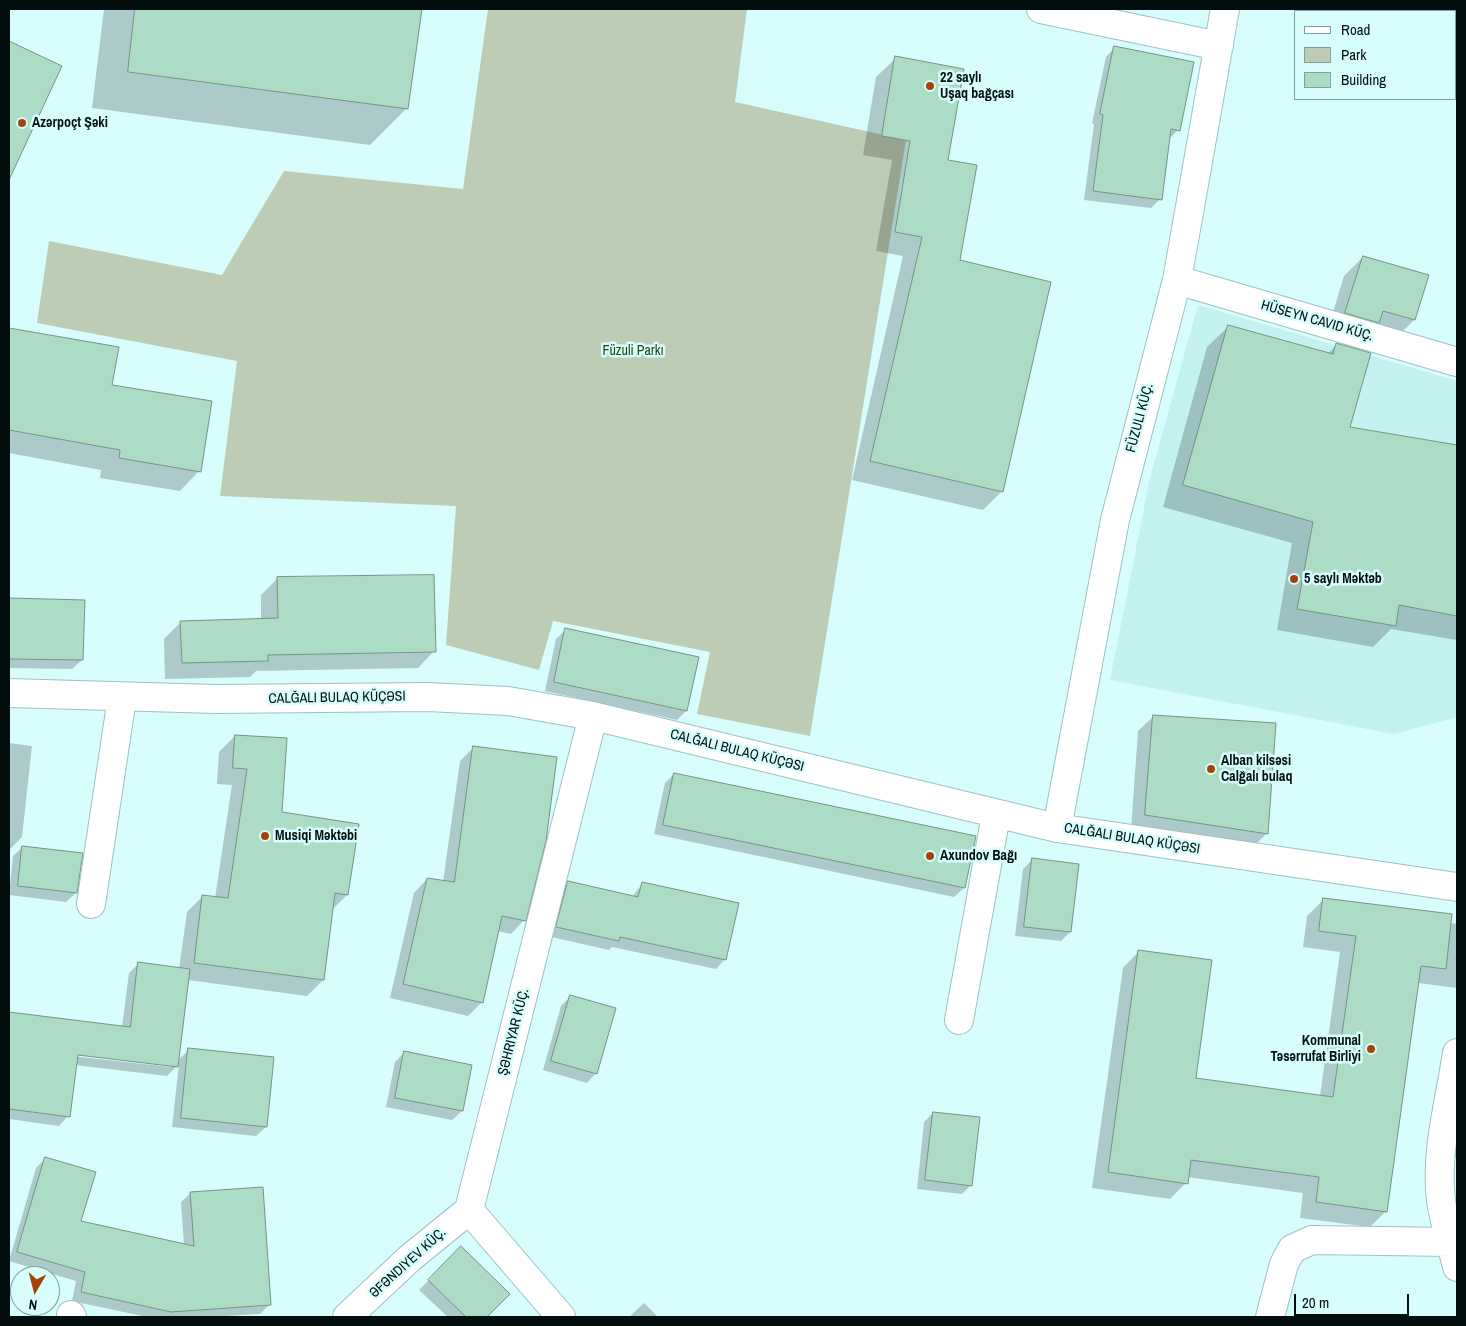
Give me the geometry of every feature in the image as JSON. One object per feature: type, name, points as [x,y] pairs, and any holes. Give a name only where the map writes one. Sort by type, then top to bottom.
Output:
[{"type":"street","points":[[1041,9],[1219,46]]},
{"type":"street","name":"FÜZULI KÜÇ.","points":[[1057,828],[1115,520],[1177,280],[1225,9]]},
{"type":"street","name":"HÜSEYN CAVID KÜÇ.","points":[[1177,280],[1457,362]]},
{"type":"street","points":[[9,693],[122,698],[428,697],[508,701],[593,716],[996,815],[1057,828],[1457,886]]},
{"type":"street","points":[[91,904],[122,698]]},
{"type":"street","name":"ŞƏHRIYAR KÜÇ.","points":[[469,1210],[593,716]]},
{"type":"street","points":[[959,1020],[996,815]]},
{"type":"street","points":[[1270,1317],[1284,1264],[1292,1249],[1312,1240],[1454,1255],[1441,1201],[1440,1178],[1442,1146],[1457,1053]]},
{"type":"street","points":[[469,1210],[561,1317]]},
{"type":"street","name":"ƏFƏNDIYEV KÜÇ.","points":[[347,1317],[410,1258],[469,1210]]},
{"type":"shaded area","name":"5 saylı Məktəb","points":[[1198,305],[1457,381],[1457,717],[1394,734],[1110,680],[1150,478]]},
{"type":"green space","name":"Füzuli Parkı","points":[[488,9],[747,9],[735,102],[906,140],[810,736],[697,714],[710,652],[553,621],[539,670],[446,645],[456,506],[220,496],[237,361],[37,323],[49,241],[222,275],[284,171],[463,189]]},
{"type":"building","points":[[135,9],[422,9],[408,109],[128,72]]},
{"type":"building","name":"Azərpoçt Şəki","points":[[9,41],[62,66],[9,180]]},
{"type":"building","points":[[1114,46],[1194,62],[1180,131],[1171,129],[1162,200],[1093,191],[1103,115],[1100,114]]},
{"type":"building","points":[[895,56],[964,69],[948,160],[977,165],[960,260],[1051,282],[1003,492],[870,461],[922,237],[895,232],[910,141],[882,136]]},
{"type":"building","points":[[1363,256],[1429,275],[1415,320],[1383,311],[1379,323],[1345,313]]},
{"type":"building","points":[[1228,325],[1333,354],[1336,343],[1371,353],[1350,427],[1457,445],[1457,616],[1399,605],[1396,626],[1297,609],[1313,522],[1183,485]]},
{"type":"building","points":[[9,328],[119,347],[112,385],[212,401],[201,472],[119,458],[120,450],[9,430]]},
{"type":"building","points":[[434,575],[436,652],[268,655],[268,661],[182,663],[180,621],[278,618],[277,577]]},
{"type":"building","points":[[9,598],[85,600],[83,660],[9,659]]},
{"type":"building","points":[[565,628],[699,657],[687,711],[554,682]]},
{"type":"building","points":[[1153,715],[1276,723],[1268,834],[1145,815]]},
{"type":"building","points":[[235,735],[287,738],[282,812],[359,824],[348,895],[335,893],[324,980],[194,963],[202,895],[228,898],[247,769],[233,768]]},
{"type":"building","points":[[473,746],[557,757],[546,841],[526,921],[502,916],[483,1003],[403,984],[427,878],[454,882]]},
{"type":"building","points":[[674,773],[976,836],[965,888],[663,825]]},
{"type":"building","points":[[22,846],[83,853],[77,893],[18,886]]},
{"type":"building","points":[[1032,858],[1079,864],[1071,932],[1024,927]]},
{"type":"building","points":[[568,881],[638,897],[642,882],[739,903],[726,960],[620,937],[619,941],[556,927]]},
{"type":"building","points":[[1323,898],[1452,914],[1446,969],[1421,966],[1387,1212],[1316,1202],[1319,1177],[1191,1160],[1188,1184],[1108,1172],[1138,950],[1212,960],[1196,1078],[1333,1097],[1356,936],[1319,931]]},
{"type":"building","points":[[138,962],[190,969],[178,1067],[78,1055],[70,1117],[9,1109],[9,1012],[130,1027]]},
{"type":"building","points":[[570,995],[616,1008],[597,1074],[551,1061]]},
{"type":"building","points":[[188,1048],[274,1057],[267,1127],[181,1118]]},
{"type":"building","points":[[404,1051],[472,1065],[463,1111],[395,1098]]},
{"type":"building","points":[[933,1112],[980,1117],[972,1186],[925,1180]]},
{"type":"building","points":[[45,1157],[96,1172],[81,1221],[194,1246],[190,1192],[263,1187],[271,1305],[171,1312],[81,1292],[85,1272],[17,1252]]},
{"type":"building","points":[[461,1246],[510,1294],[487,1317],[466,1317],[428,1280]]},
{"type":"place","name":"22 saylı Uşaq bağçası","points":[[930,86]]},
{"type":"place","name":"Azərpoçt Şəki","points":[[22,123]]},
{"type":"place","name":"5 saylı Məktəb","points":[[1294,579]]},
{"type":"place","name":"Alban kilsəsi Calğalı bulaq","points":[[1211,769]]},
{"type":"place","name":"Musiqi Məktəbi","points":[[265,836]]},
{"type":"place","name":"Axundov Bağı","points":[[930,856]]},
{"type":"place","name":"Kommunal Təsərrufat Birliyi","points":[[1371,1049]]}]
